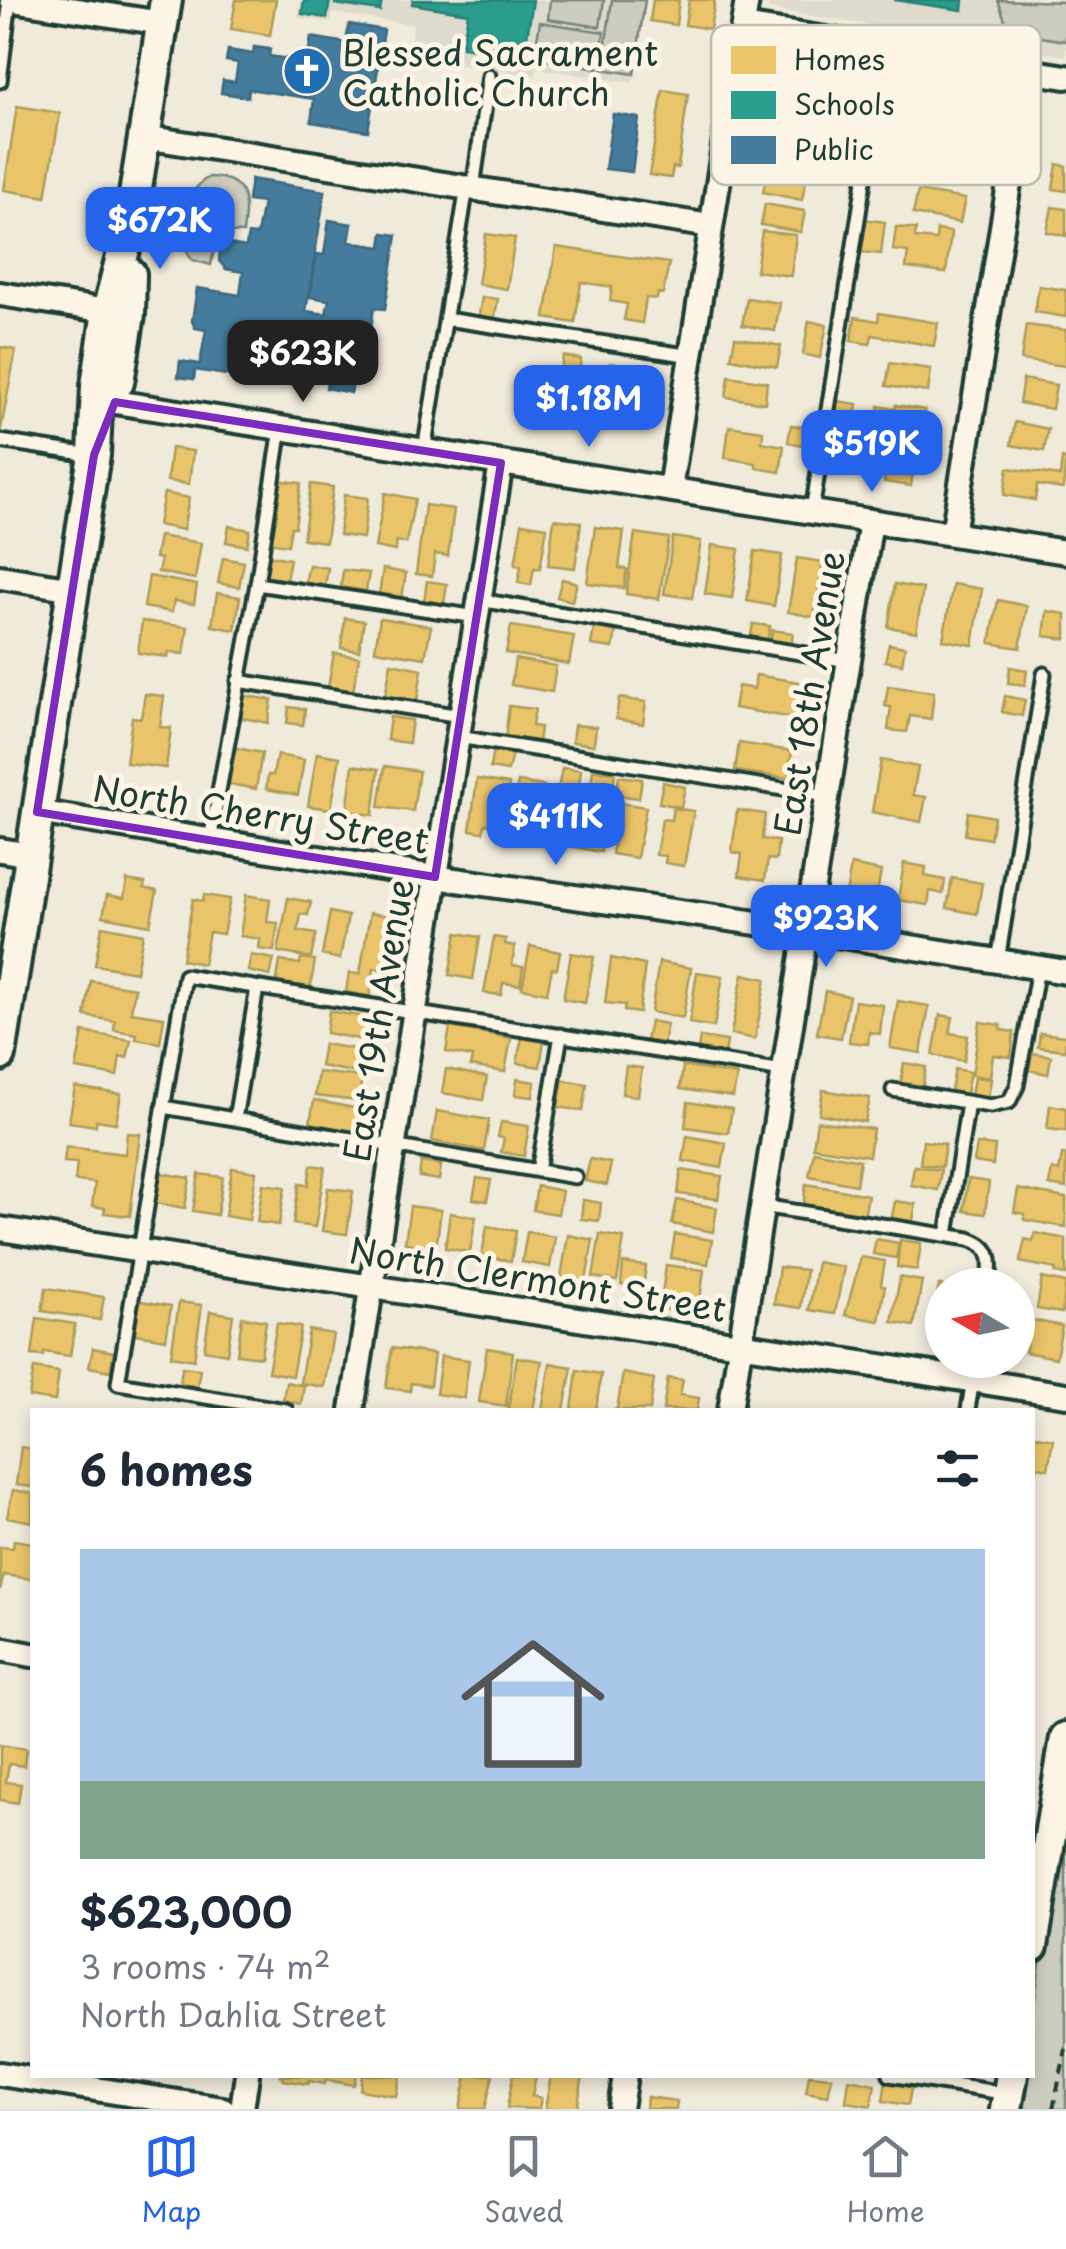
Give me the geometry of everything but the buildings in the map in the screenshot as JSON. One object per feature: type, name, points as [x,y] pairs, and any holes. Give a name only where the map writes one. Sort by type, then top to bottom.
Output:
[{"type":"street","points":[[0,1055],[5,987],[31,854],[106,400],[164,12],[11,0]]},
{"type":"street","points":[[744,25],[748,0]]},
{"type":"street","points":[[1041,73],[1066,77]]},
{"type":"street","points":[[144,136],[712,226]]},
{"type":"street","points":[[670,489],[719,185]]},
{"type":"street","points":[[953,534],[1009,185]]},
{"type":"street","points":[[0,294],[118,313]]},
{"type":"street","points":[[106,400],[1066,552]]},
{"type":"street","name":"East 19th Avenue","points":[[352,1408],[500,463]]},
{"type":"street","name":"East 18th Avenue","points":[[730,1408],[871,521]]},
{"type":"street","points":[[0,578],[73,589]]},
{"type":"street","name":"North Cherry Street","points":[[38,812],[435,877],[1066,972]]},
{"type":"street","points":[[0,850],[31,854]]},
{"type":"street","name":"North Clermont Street","points":[[0,1229],[740,1345],[925,1365]]},
{"type":"street","name":"North Clermont Street","points":[[1002,1378],[1066,1396]]},
{"type":"street","points":[[0,1650],[30,1655]]},
{"type":"street","points":[[1035,1926],[1066,1738]]},
{"type":"street","points":[[0,2074],[223,2109]]},
{"type":"street","points":[[242,2109],[247,2078]]},
{"type":"street","points":[[620,2109],[625,2078]]},
{"type":"lane","points":[[0,80],[11,0]]},
{"type":"lane","points":[[424,451],[489,76]]},
{"type":"lane","points":[[812,511],[863,185]]},
{"type":"lane","points":[[446,319],[692,356]]},
{"type":"lane","points":[[210,840],[257,584],[280,428]]},
{"type":"lane","points":[[0,441],[94,456]]},
{"type":"lane","points":[[257,584],[478,608],[848,661]]},
{"type":"lane","points":[[998,961],[1044,674]]},
{"type":"lane","points":[[238,681],[827,796]]},
{"type":"lane","points":[[893,1090],[1001,1106],[1014,1095],[1038,968]]},
{"type":"lane","points":[[273,1408],[118,1383],[185,976],[783,1072]]},
{"type":"lane","points":[[235,1119],[257,988]]},
{"type":"lane","points":[[538,1170],[561,1035]]},
{"type":"lane","points":[[948,1235],[968,1103]]},
{"type":"lane","points":[[163,1107],[575,1177]]},
{"type":"lane","points":[[762,1206],[969,1239],[986,1247],[991,1255],[990,1268]]},
{"type":"lane","points":[[968,1408],[973,1378]]},
{"type":"lane","points":[[194,1408],[197,1396]]},
{"type":"lane","points":[[910,2078],[1009,2093]]},
{"type":"path","points":[[1053,2109],[1066,2049]]},
{"type":"highlighted area","points":[[115,402],[501,463],[435,877],[37,812],[94,455]]},
{"type":"shaded area","points":[[301,0],[645,0],[632,83],[537,68],[535,76],[409,57],[413,25],[333,13],[331,22],[298,18]]},
{"type":"shaded area","points":[[550,0],[604,0],[600,27],[548,19]]},
{"type":"shaded area","points":[[612,0],[645,0],[634,74],[602,69]]},
{"type":"shaded area","points":[[770,0],[1066,0],[1066,56],[1041,52],[1041,25],[869,25],[768,9]]},
{"type":"shaded area","points":[[998,0],[1066,2],[1066,41],[1041,37],[1041,25],[1007,25]]},
{"type":"shaded area","points":[[540,22],[604,32],[598,68],[534,58]]},
{"type":"shaded area","points":[[209,177],[232,181],[245,202],[243,233],[228,234],[219,240],[211,265],[192,260],[183,227],[193,192]]},
{"type":"shaded area","points":[[1066,1839],[1066,2109],[1017,2109],[1022,2078],[1035,2078],[1035,1998],[1058,1847]]},
{"type":"place","name":"Blessed Sacrament Catholic Church","points":[[307,71]]}]
